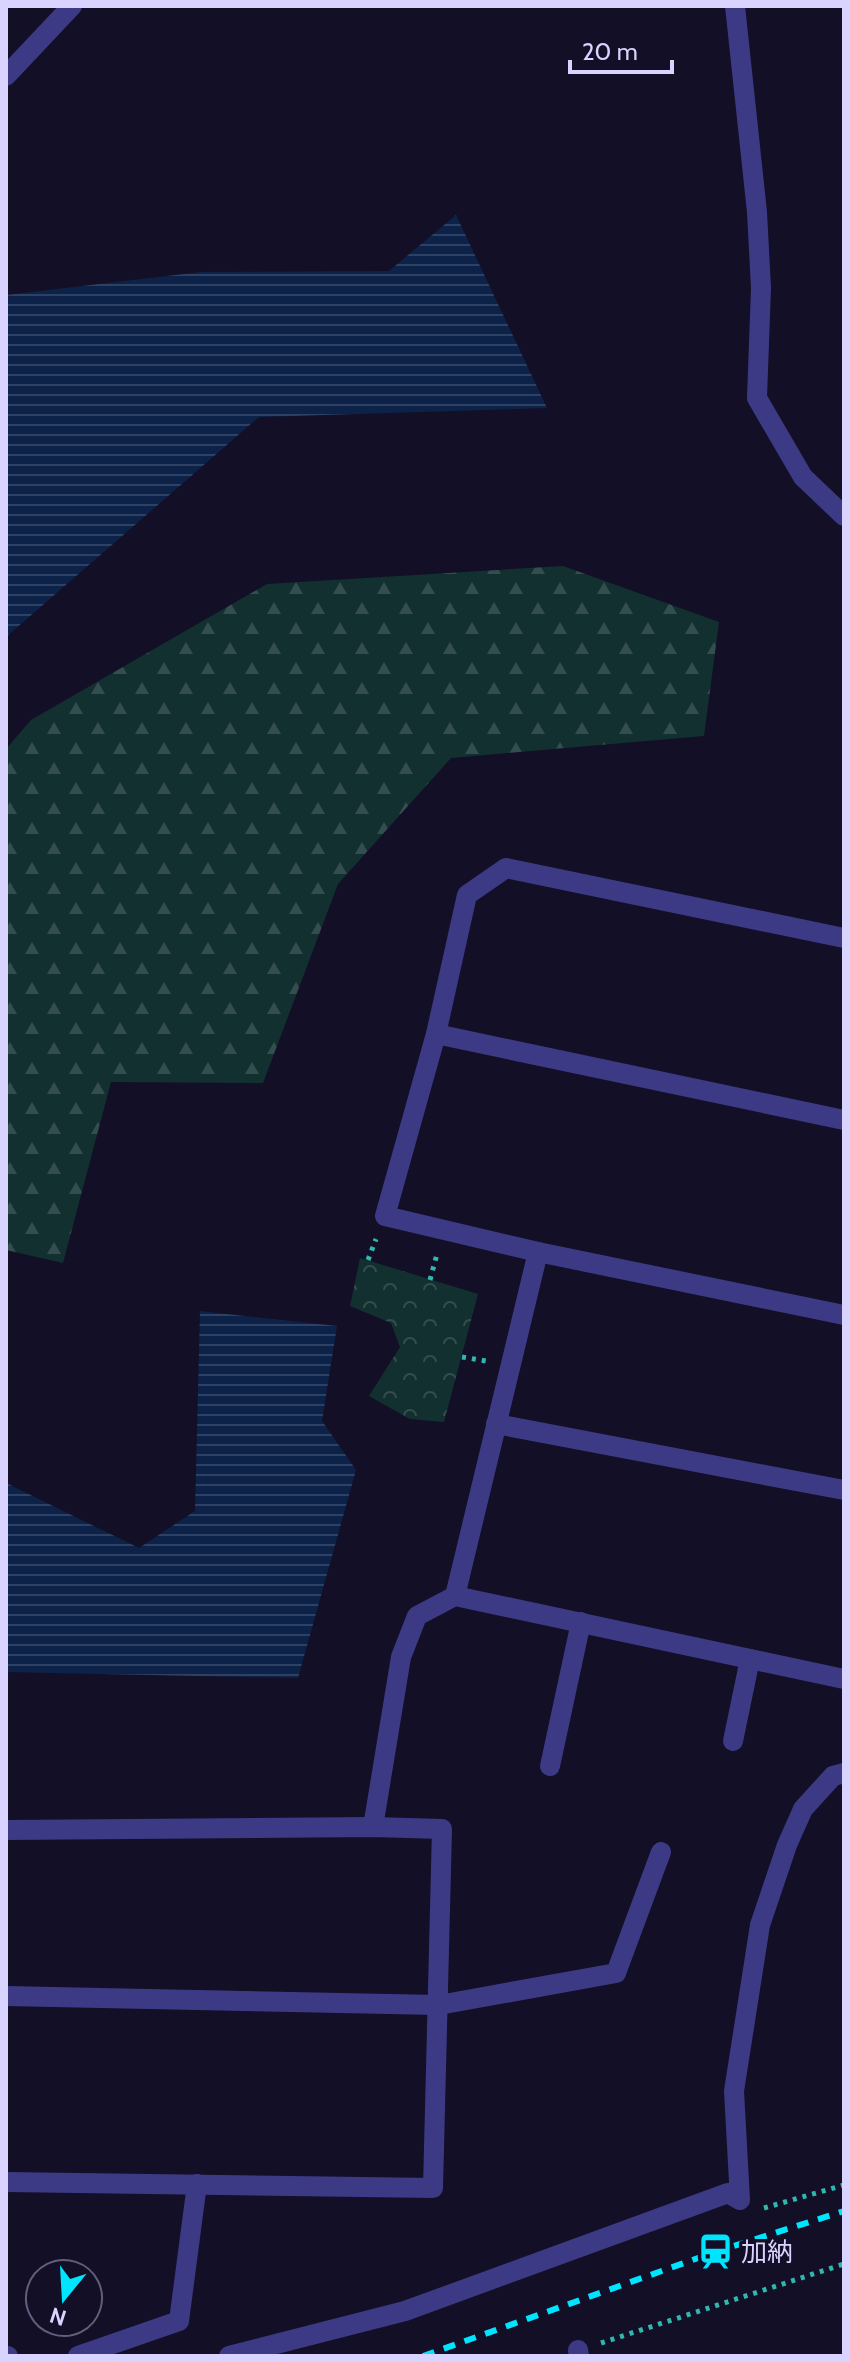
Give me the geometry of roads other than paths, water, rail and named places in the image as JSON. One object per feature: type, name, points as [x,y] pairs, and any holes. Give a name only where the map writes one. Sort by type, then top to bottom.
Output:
[{"type":"street","points":[[6,76],[72,6]]},
{"type":"street","points":[[735,6],[757,212],[761,288],[757,398],[803,477],[844,516]]},
{"type":"street","points":[[844,938],[506,868],[467,895],[436,1034],[385,1216],[538,1252],[844,1315]]},
{"type":"street","points":[[436,1034],[844,1120]]},
{"type":"street","points":[[455,1596],[538,1252]]},
{"type":"street","points":[[496,1424],[844,1490]]},
{"type":"street","points":[[373,1827],[401,1657],[417,1616],[455,1596],[844,1679]]},
{"type":"street","points":[[550,1766],[581,1622]]},
{"type":"street","points":[[733,1741],[750,1659]]},
{"type":"street","points":[[229,2356],[405,2311],[728,2193],[740,2200],[734,2091],[760,1925],[787,1845],[803,1809],[833,1776],[844,1773]]},
{"type":"street","points":[[6,1830],[442,1829],[433,2188],[6,2182]]},
{"type":"street","points":[[6,1996],[439,2005],[616,1973],[661,1852]]},
{"type":"street","points":[[78,2356],[179,2321],[197,2184]]},
{"type":"water","points":[[456,215],[547,408],[259,417],[6,637],[6,295],[201,272],[389,271]]},
{"type":"water","points":[[200,1311],[337,1326],[322,1421],[356,1470],[298,1678],[6,1672],[6,1483],[139,1548],[195,1511]]},
{"type":"railway","points":[[423,2356],[715,2252],[844,2211]]},
{"type":"place","name":"加納","points":[[715,2252]]}]
